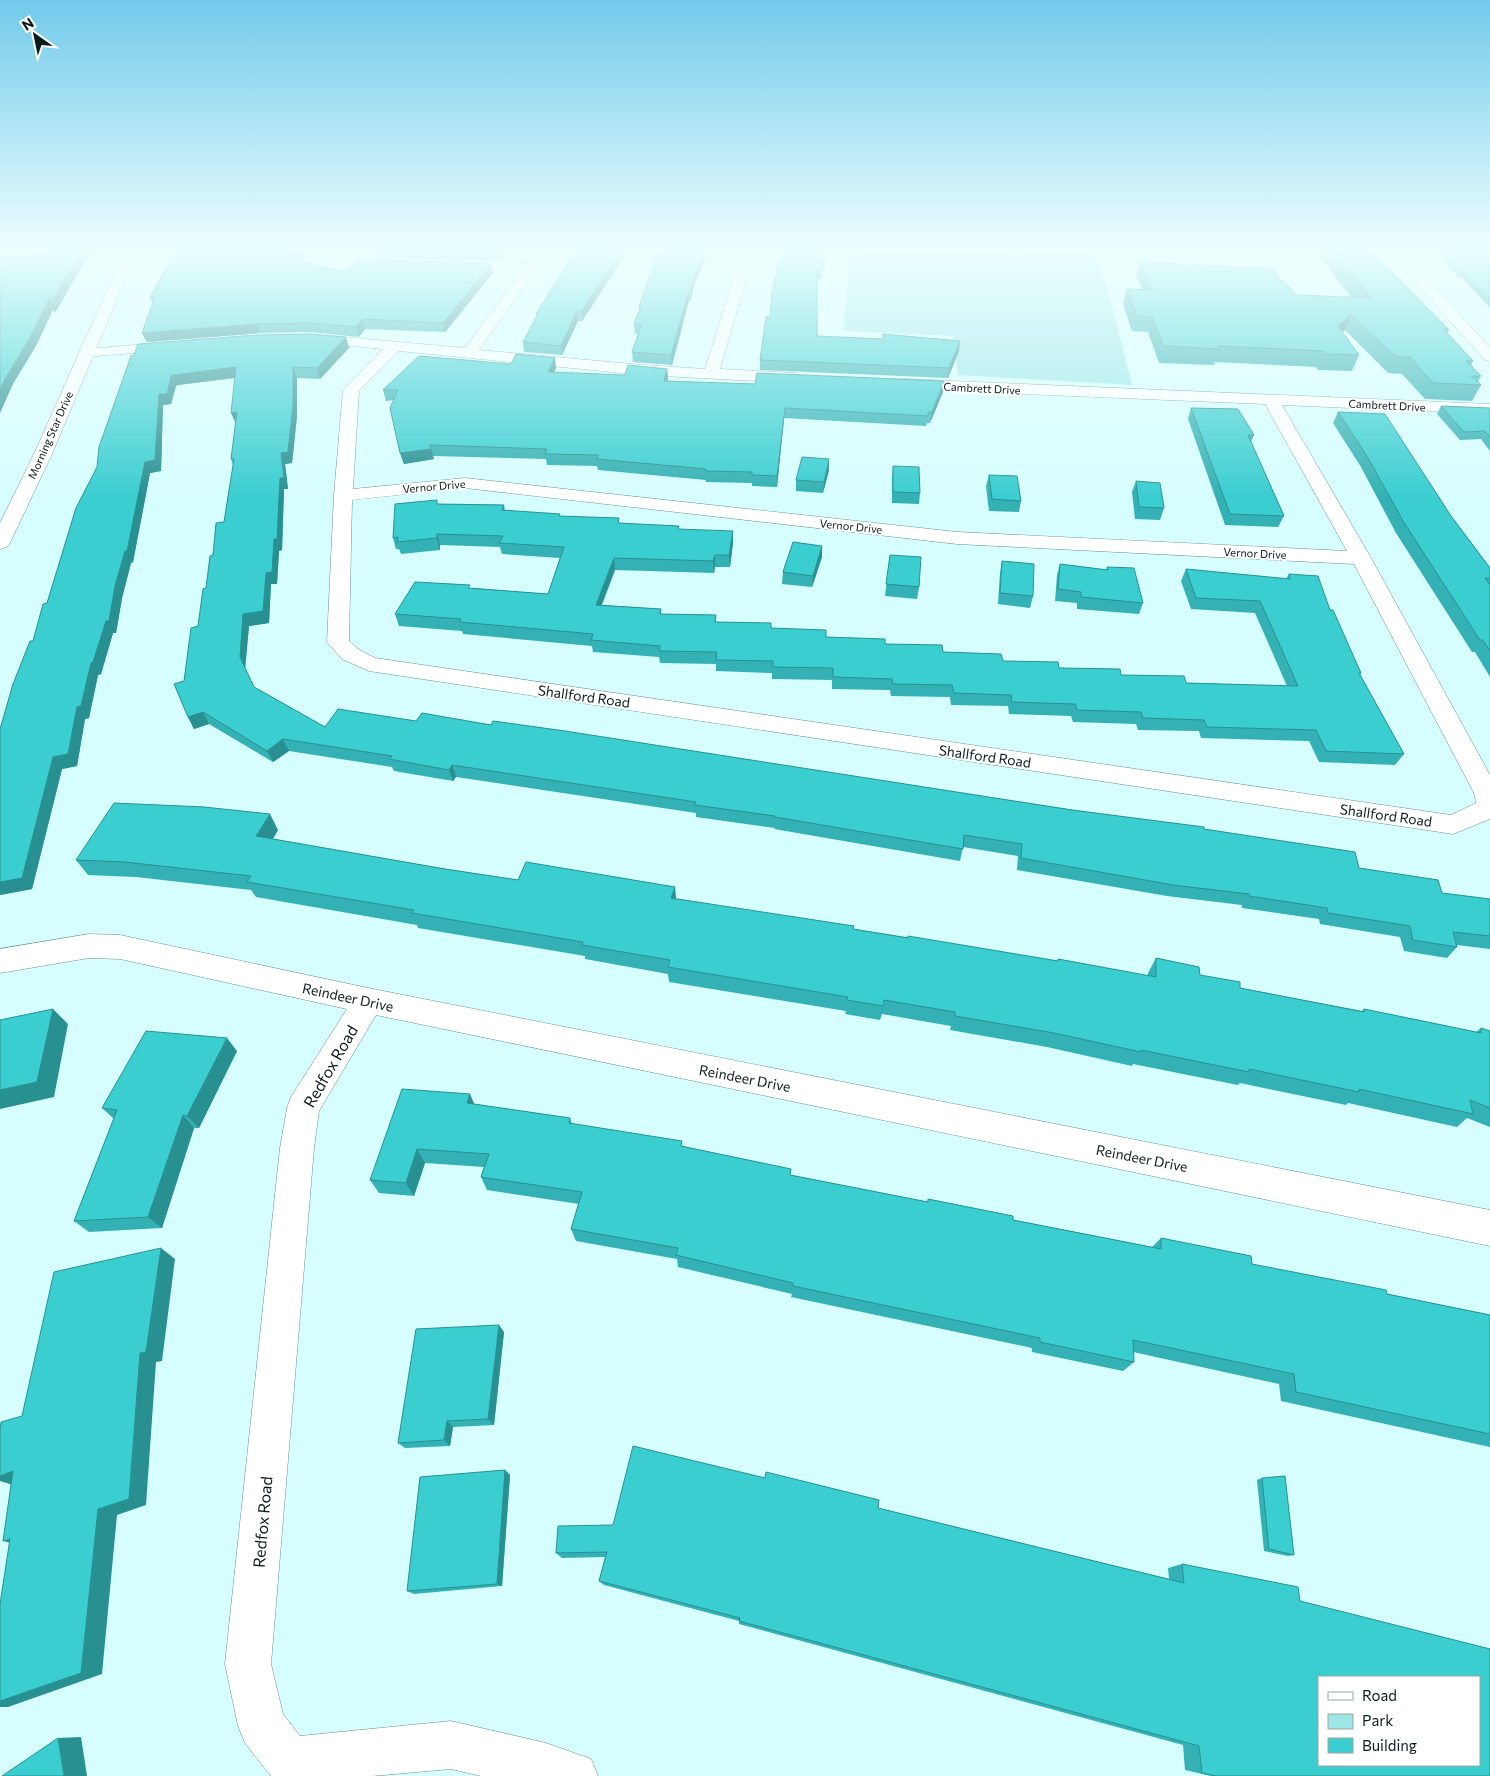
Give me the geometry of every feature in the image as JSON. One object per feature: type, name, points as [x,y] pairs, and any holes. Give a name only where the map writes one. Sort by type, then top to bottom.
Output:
[{"type":"street","name":"Morning Star Drive","points":[[0,543],[43,454],[95,332]]},
{"type":"street","points":[[470,352],[485,332]]},
{"type":"street","points":[[711,374],[723,332]]},
{"type":"street","points":[[1467,332],[1490,357]]},
{"type":"street","points":[[293,337],[470,352],[642,370],[809,379]]},
{"type":"street","points":[[86,353],[186,345]]},
{"type":"street","name":"Shallford Road","points":[[396,346],[352,390],[343,495],[338,642],[350,654],[369,664],[1453,825],[1473,818],[1488,807],[1486,793],[1360,558],[1271,400]]},
{"type":"street","name":"Cambrett Drive","points":[[888,383],[1490,409]]},
{"type":"street","name":"Vernor Drive","points":[[343,495],[465,482],[957,538],[1360,558]]},
{"type":"street","name":"Reindeer Drive","points":[[0,961],[89,946],[120,947],[368,1002],[1490,1228]]},
{"type":"street","name":"Redfox Road","points":[[368,1002],[303,1108],[297,1148],[248,1664],[262,1726],[290,1761],[451,1745],[546,1767],[574,1776]]},
{"type":"green space","points":[[862,332],[1119,332],[1132,385],[958,375],[953,336]]},
{"type":"building","points":[[0,332],[33,332],[8,374],[0,389]]},
{"type":"building","points":[[528,332],[567,332],[561,346],[523,342]]},
{"type":"building","points":[[639,332],[677,332],[671,355],[632,352]]},
{"type":"building","points":[[764,332],[817,332],[817,336],[883,339],[883,334],[960,341],[949,368],[760,360]]},
{"type":"building","points":[[1158,332],[1342,332],[1359,355],[1325,354],[1323,351],[1218,346],[1220,349],[1164,346]]},
{"type":"building","points":[[1369,332],[1446,332],[1473,361],[1466,361],[1481,376],[1471,376],[1481,385],[1433,383],[1410,357],[1396,357]]},
{"type":"building","points":[[306,334],[346,337],[317,368],[293,367],[293,405],[288,452],[281,453],[284,478],[280,478],[277,539],[274,539],[272,572],[266,573],[263,611],[243,614],[240,657],[254,687],[325,727],[338,709],[416,721],[422,713],[491,725],[493,721],[1072,810],[1204,827],[1204,829],[1355,852],[1359,868],[1438,880],[1442,893],[1490,899],[1490,936],[1453,932],[1457,947],[1413,940],[1410,926],[1328,913],[1327,908],[1249,896],[1249,894],[1173,885],[1021,858],[1022,844],[964,835],[963,849],[775,816],[695,805],[696,802],[452,765],[449,770],[389,759],[392,756],[283,739],[267,751],[203,712],[188,717],[174,684],[184,681],[191,628],[198,626],[203,589],[206,588],[210,556],[213,555],[216,523],[224,522],[234,459],[231,459],[237,412],[231,413],[236,367],[171,376],[167,394],[159,394],[155,460],[145,462],[127,551],[125,551],[115,586],[109,621],[106,621],[93,662],[91,663],[81,706],[77,707],[68,754],[53,757],[22,878],[0,882],[0,729],[13,684],[30,641],[33,641],[43,604],[47,603],[76,508],[97,467],[99,447],[131,356],[134,355],[138,344],[257,335]]},
{"type":"building","points":[[516,354],[555,358],[548,372],[625,375],[628,365],[667,369],[664,381],[755,384],[757,373],[944,381],[932,412],[928,412],[928,416],[785,408],[777,476],[752,475],[752,472],[706,471],[706,469],[597,459],[598,455],[545,454],[547,449],[430,445],[431,449],[400,453],[390,408],[398,390],[383,390],[419,356],[511,364]]},
{"type":"building","points":[[1441,406],[1490,408],[1490,437],[1485,431],[1464,432]]},
{"type":"building","points":[[1191,408],[1238,409],[1254,435],[1248,435],[1284,516],[1230,514]]},
{"type":"building","points":[[1338,412],[1385,414],[1451,516],[1490,568],[1490,578],[1485,578],[1490,585],[1490,651],[1483,640],[1480,640],[1403,521],[1367,456]]},
{"type":"building","points":[[802,457],[829,459],[824,482],[796,480]]},
{"type":"building","points":[[893,466],[919,467],[920,493],[893,492]]},
{"type":"building","points":[[989,475],[1017,476],[1021,501],[992,499]]},
{"type":"building","points":[[1136,481],[1160,483],[1164,508],[1139,507]]},
{"type":"building","points":[[437,500],[437,504],[504,505],[502,510],[560,514],[559,516],[619,518],[618,523],[679,526],[678,529],[733,531],[729,555],[715,555],[713,561],[614,558],[596,605],[661,609],[660,614],[716,615],[715,622],[771,623],[771,628],[826,630],[826,637],[885,639],[885,644],[942,645],[943,652],[1001,654],[1003,661],[1058,662],[1059,668],[1120,669],[1121,675],[1184,676],[1186,683],[1298,686],[1260,601],[1196,598],[1186,569],[1290,579],[1289,574],[1318,576],[1330,610],[1333,610],[1361,673],[1359,673],[1404,754],[1326,751],[1316,730],[1207,727],[1204,720],[1143,718],[1141,712],[1077,710],[1075,704],[1012,702],[1011,695],[954,693],[952,685],[893,684],[892,679],[833,677],[833,668],[773,667],[773,661],[716,660],[717,652],[659,651],[660,646],[591,640],[593,634],[460,622],[461,619],[395,614],[415,582],[470,585],[468,588],[548,594],[564,547],[499,543],[503,536],[437,534],[437,538],[397,542],[398,537],[393,538],[395,504]]},
{"type":"building","points":[[793,542],[822,546],[813,576],[783,572]]},
{"type":"building","points":[[890,555],[921,557],[919,587],[886,584]]},
{"type":"building","points":[[1002,561],[1034,564],[1033,596],[1000,593]]},
{"type":"building","points":[[1060,564],[1108,570],[1107,567],[1134,568],[1143,603],[1081,597],[1081,592],[1058,589]]},
{"type":"building","points":[[114,803],[204,807],[270,814],[256,836],[518,880],[526,862],[675,887],[671,898],[854,926],[853,929],[908,938],[908,936],[1058,961],[1058,959],[1156,977],[1156,958],[1199,967],[1200,975],[1240,982],[1240,988],[1364,1012],[1364,1009],[1481,1033],[1481,1028],[1490,1031],[1490,1108],[1470,1100],[1473,1114],[1359,1089],[1359,1092],[1249,1069],[1249,1072],[1141,1050],[1141,1052],[1054,1033],[955,1016],[955,1012],[884,1000],[883,1006],[847,1000],[848,997],[668,967],[670,960],[582,945],[583,942],[412,913],[414,910],[247,882],[251,876],[125,862],[76,860]]},
{"type":"building","points":[[53,1009],[37,1082],[0,1090],[0,1020]]},
{"type":"building","points":[[146,1031],[227,1038],[187,1116],[183,1115],[148,1217],[74,1221],[117,1110],[102,1108]]},
{"type":"building","points":[[402,1089],[470,1094],[467,1103],[570,1118],[569,1123],[682,1141],[681,1146],[791,1169],[790,1175],[928,1202],[928,1199],[1013,1216],[1013,1220],[1161,1249],[1161,1238],[1251,1256],[1252,1264],[1386,1290],[1387,1294],[1490,1315],[1490,1434],[1296,1392],[1294,1374],[1133,1340],[1134,1362],[1040,1342],[1040,1338],[793,1286],[793,1283],[676,1255],[678,1248],[571,1229],[582,1192],[481,1177],[489,1154],[417,1149],[406,1183],[370,1180]]},
{"type":"building","points":[[161,1248],[146,1352],[140,1353],[129,1499],[98,1509],[81,1673],[0,1701],[0,1604],[10,1539],[3,1541],[13,1471],[0,1476],[1,1422],[22,1416],[54,1272]]},
{"type":"building","points":[[499,1325],[488,1419],[447,1421],[444,1440],[398,1443],[416,1329]]},
{"type":"building","points":[[633,1446],[765,1478],[766,1472],[879,1500],[878,1508],[1184,1583],[1182,1564],[1298,1587],[1300,1601],[1490,1649],[1490,1776],[1216,1776],[1202,1773],[1199,1746],[739,1621],[740,1618],[599,1581],[607,1552],[556,1553],[558,1526],[613,1525]]},
{"type":"building","points":[[505,1470],[497,1584],[407,1591],[420,1477]]},
{"type":"building","points":[[1285,1476],[1294,1555],[1269,1549],[1262,1478]]},
{"type":"building","points":[[58,1738],[64,1776],[2,1776]]}]
